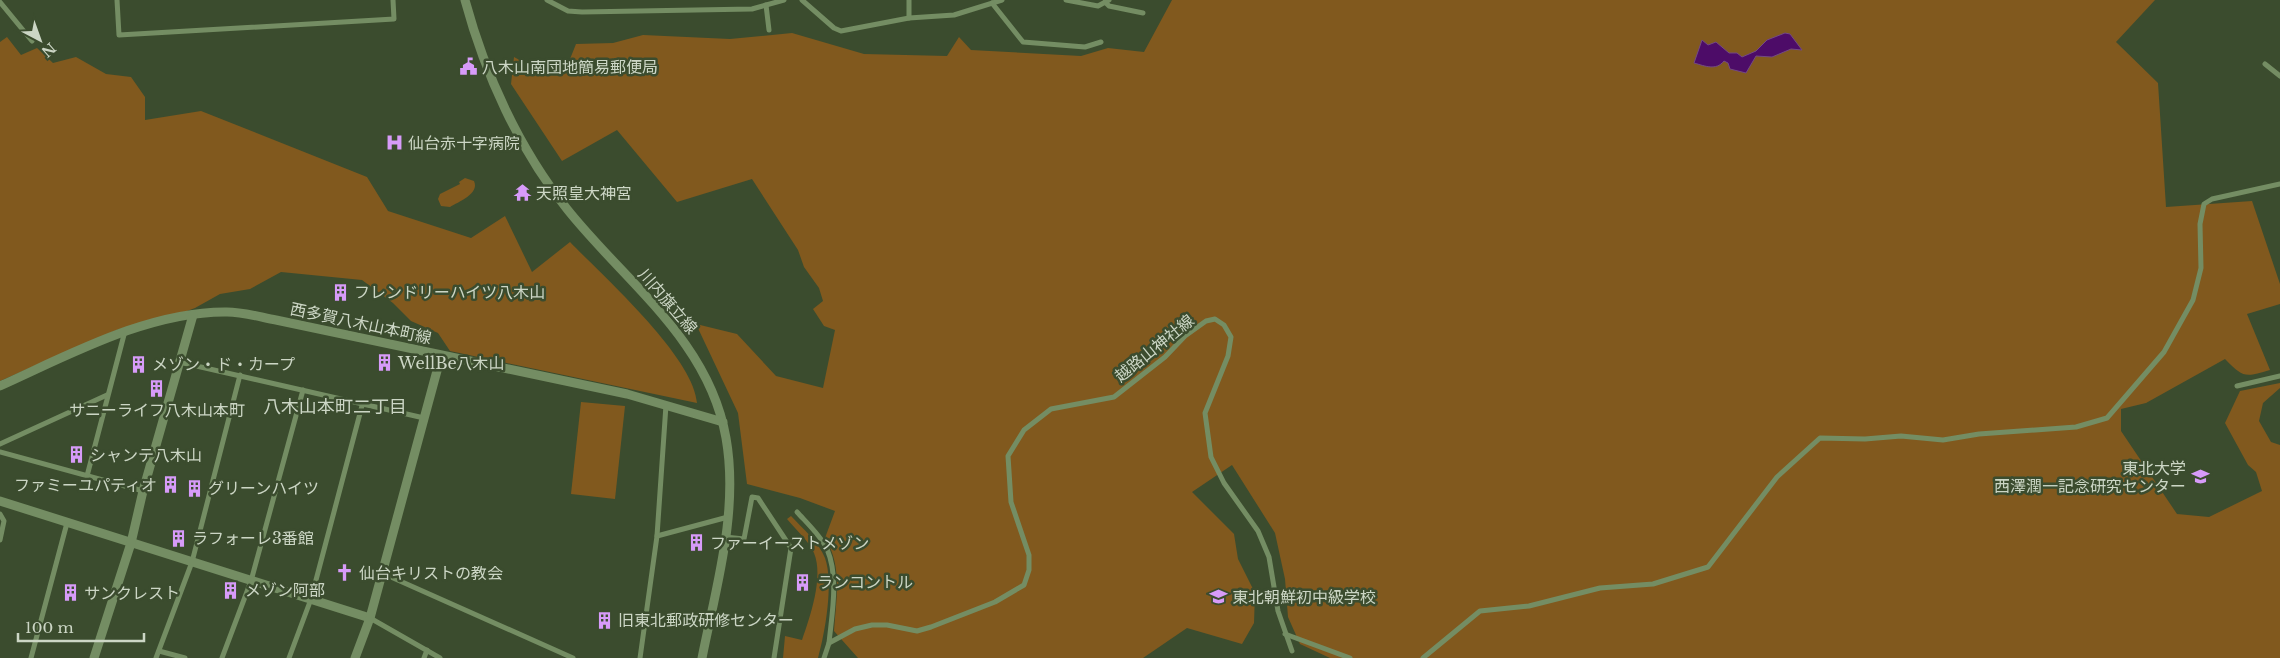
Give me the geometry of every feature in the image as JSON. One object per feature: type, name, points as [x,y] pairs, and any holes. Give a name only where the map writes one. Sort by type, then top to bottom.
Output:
[{"type":"street","points":[[117,0],[119,35],[394,19],[393,0]]},
{"type":"street","name":"川内旗立線","points":[[465,0],[477,42],[492,78],[529,152],[567,209],[686,343],[700,363],[723,422],[729,462],[728,517],[702,658]]},
{"type":"street","points":[[547,0],[568,11],[582,12],[752,9],[784,0]]},
{"type":"street","points":[[802,0],[834,28],[842,31],[909,18],[954,15],[1002,0]]},
{"type":"street","points":[[909,0],[909,18]]},
{"type":"street","points":[[1066,0],[1098,6],[1107,1],[1109,6],[1142,13]]},
{"type":"street","points":[[0,2],[32,41]]},
{"type":"street","points":[[992,3],[1023,42],[1085,47],[1101,42]]},
{"type":"street","points":[[766,5],[769,30]]},
{"type":"street","points":[[2265,64],[2280,76]]},
{"type":"street","points":[[1423,658],[1480,611],[1529,606],[1600,588],[1653,584],[1708,567],[1777,477],[1820,438],[1865,439],[1901,436],[1943,440],[1979,434],[2076,427],[2107,418],[2164,352],[2193,300],[2201,268],[2200,224],[2204,204],[2212,199],[2280,184]]},
{"type":"street","name":"西多賀八木山本町線","points":[[0,386],[125,331],[194,315],[229,312],[254,315],[666,404],[723,422]]},
{"type":"street","points":[[94,658],[131,543],[143,491],[194,315]]},
{"type":"street","name":"越路山神社線","points":[[829,643],[855,629],[872,625],[887,625],[917,631],[931,627],[995,602],[1024,585],[1029,570],[1030,556],[1011,502],[1008,456],[1024,430],[1051,409],[1114,397],[1164,357],[1185,336],[1206,321],[1215,319],[1224,325],[1232,337],[1228,356],[1205,413],[1211,457],[1224,483],[1258,531],[1269,556],[1278,611],[1292,651]]},
{"type":"street","points":[[87,476],[125,331]]},
{"type":"street","points":[[355,658],[370,618],[441,356]]},
{"type":"street","points":[[179,362],[363,402],[424,418]]},
{"type":"street","points":[[156,658],[192,562],[240,375]]},
{"type":"street","points":[[2237,386],[2280,376]]},
{"type":"street","points":[[222,658],[251,580],[304,390]]},
{"type":"street","points":[[0,444],[107,395]]},
{"type":"street","points":[[289,658],[311,599],[363,402]]},
{"type":"street","points":[[640,658],[657,536],[666,404]]},
{"type":"street","points":[[0,452],[143,491]]},
{"type":"street","points":[[725,537],[744,539],[752,497],[758,498],[791,548],[774,658]]},
{"type":"street","points":[[0,501],[370,618],[440,658]]},
{"type":"street","points":[[797,512],[826,548],[830,560],[833,594],[829,643],[824,658]]},
{"type":"street","points":[[0,514],[4,521],[0,540]]},
{"type":"street","points":[[657,536],[728,517]]},
{"type":"street","points":[[31,658],[67,523]]},
{"type":"street","points":[[382,573],[573,658]]},
{"type":"street","points":[[1285,634],[1350,658]]},
{"type":"street","points":[[424,658],[426,650]]},
{"type":"street","points":[[159,651],[185,658]]},
{"type":"shaded area","points":[[1172,0],[2155,0],[2116,42],[2158,83],[2166,207],[2252,201],[2280,284],[2280,304],[2247,314],[2270,370],[2249,375],[2244,374],[2225,359],[2146,403],[2121,409],[2121,431],[2177,514],[2209,517],[2262,491],[2256,472],[2248,465],[2225,423],[2240,391],[2280,383],[2280,388],[2263,403],[2259,421],[2271,442],[2280,445],[2280,658],[1330,658],[1300,644],[1288,617],[1285,579],[1275,533],[1232,465],[1192,492],[1234,534],[1238,559],[1255,593],[1254,623],[1242,644],[1187,628],[1143,658],[858,658],[834,631],[837,595],[836,572],[831,549],[825,538],[835,511],[800,498],[747,484],[738,413],[696,324],[737,334],[776,376],[823,388],[835,330],[824,326],[813,309],[823,301],[819,288],[804,267],[798,250],[752,179],[677,202],[617,130],[562,161],[511,84],[514,57],[538,70],[568,64],[576,44],[613,43],[643,35],[730,39],[792,33],[864,54],[947,56],[959,37],[971,50],[1081,56],[1108,48],[1144,52]]},
{"type":"shaded area","points":[[1785,33],[1790,34],[1802,50],[1791,49],[1772,57],[1756,56],[1746,73],[1730,69],[1728,63],[1724,61],[1714,67],[1694,63],[1702,40],[1708,45],[1716,42],[1729,53],[1737,53],[1742,57],[1756,51],[1767,40]]},
{"type":"shaded area","points":[[7,37],[21,55],[37,48],[53,63],[76,57],[106,74],[131,77],[145,97],[145,120],[201,111],[367,177],[388,211],[471,238],[505,216],[532,272],[570,242],[645,318],[664,341],[681,363],[692,384],[697,403],[450,351],[438,333],[411,321],[393,303],[362,280],[281,272],[250,289],[220,294],[195,308],[166,319],[119,329],[0,381],[0,42]]},
{"type":"shaded area","points":[[465,178],[474,181],[475,186],[471,194],[450,207],[441,206],[438,199],[440,194],[460,184],[459,182]]},
{"type":"shaded area","points":[[581,402],[625,406],[615,499],[571,494]]},
{"type":"shaded area","points":[[791,516],[818,546],[828,568],[828,608],[818,658],[783,658],[785,636],[802,640],[817,585],[817,563],[814,553],[787,519]]},
{"type":"place","name":"八木山南団地簡易郵便局","points":[[468,67]]},
{"type":"place","name":"仙台赤十字病院","points":[[394,143]]},
{"type":"place","name":"天照皇大神宮","points":[[522,193]]},
{"type":"place","name":"フレンドリーハイツ八木山","points":[[340,292]]},
{"type":"place","name":"WellBe八木山","points":[[384,363]]},
{"type":"place","name":"メゾン・ド・カープ","points":[[138,364]]},
{"type":"place","name":"サニーライフ八木山本町","points":[[157,389]]},
{"type":"place","name":"シャンテ八木山","points":[[76,455]]},
{"type":"place","name":"東北大学 西澤潤一記念研究センター","points":[[2200,477]]},
{"type":"place","name":"ファミーユパティオ","points":[[171,485]]},
{"type":"place","name":"グリーンハイツ","points":[[194,488]]},
{"type":"place","name":"ラフォーレ3番館","points":[[178,538]]},
{"type":"place","name":"ファーイーストメゾン","points":[[696,543]]},
{"type":"place","name":"仙台キリストの教会","points":[[345,573]]},
{"type":"place","name":"ランコントル","points":[[803,582]]},
{"type":"place","name":"メゾン阿部","points":[[231,590]]},
{"type":"place","name":"サンクレスト","points":[[70,593]]},
{"type":"place","name":"東北朝鮮初中級学校","points":[[1218,597]]},
{"type":"place","name":"旧東北郵政研修センター","points":[[604,620]]},
{"type":"district","name":"八木山本町二丁目","points":[[335,407]]}]
